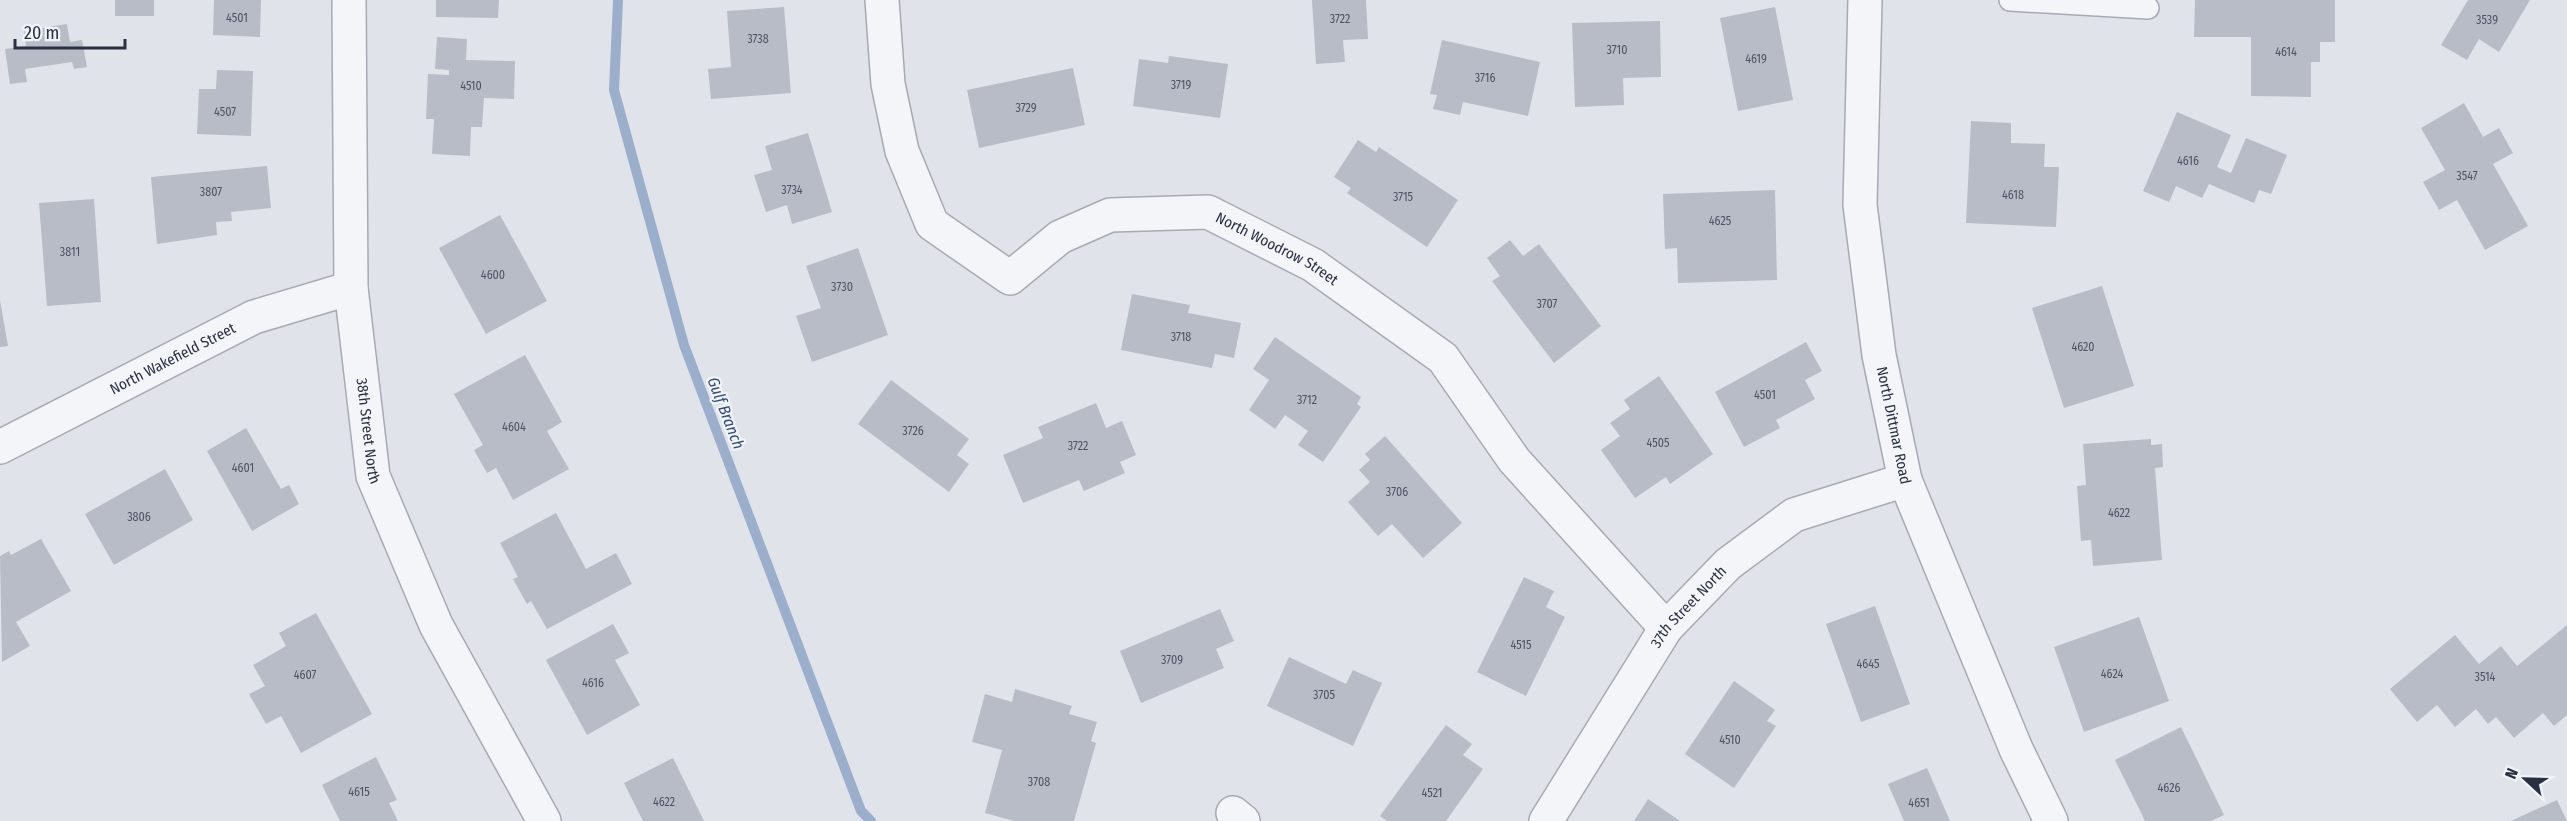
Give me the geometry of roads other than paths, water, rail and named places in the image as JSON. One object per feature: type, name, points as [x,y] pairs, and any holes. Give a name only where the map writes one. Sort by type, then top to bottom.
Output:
[{"type":"street","name":"38th Street North","points":[[349,0],[351,288],[373,476],[436,625],[544,821]]},
{"type":"street","name":"North Woodrow Street","points":[[882,0],[888,84],[902,151],[932,224],[1010,278],[1060,237],[1110,215],[1208,212],[1312,265],[1443,358],[1514,460],[1666,628]]},
{"type":"street","name":"North Dittmar Road","points":[[1865,0],[1860,205],[1879,355],[1905,480],[2016,749],[2051,821]]},
{"type":"street","name":"North Wakefield Street","points":[[0,447],[255,317],[351,288]]},
{"type":"street","name":"37th Street North","points":[[1546,821],[1666,628],[1728,564],[1794,515],[1905,480]]},
{"type":"lane","points":[[2010,0],[2148,8]]},
{"type":"waterway","name":"Gulf Branch","points":[[618,0],[614,90],[684,345],[861,811],[871,821]]}]
